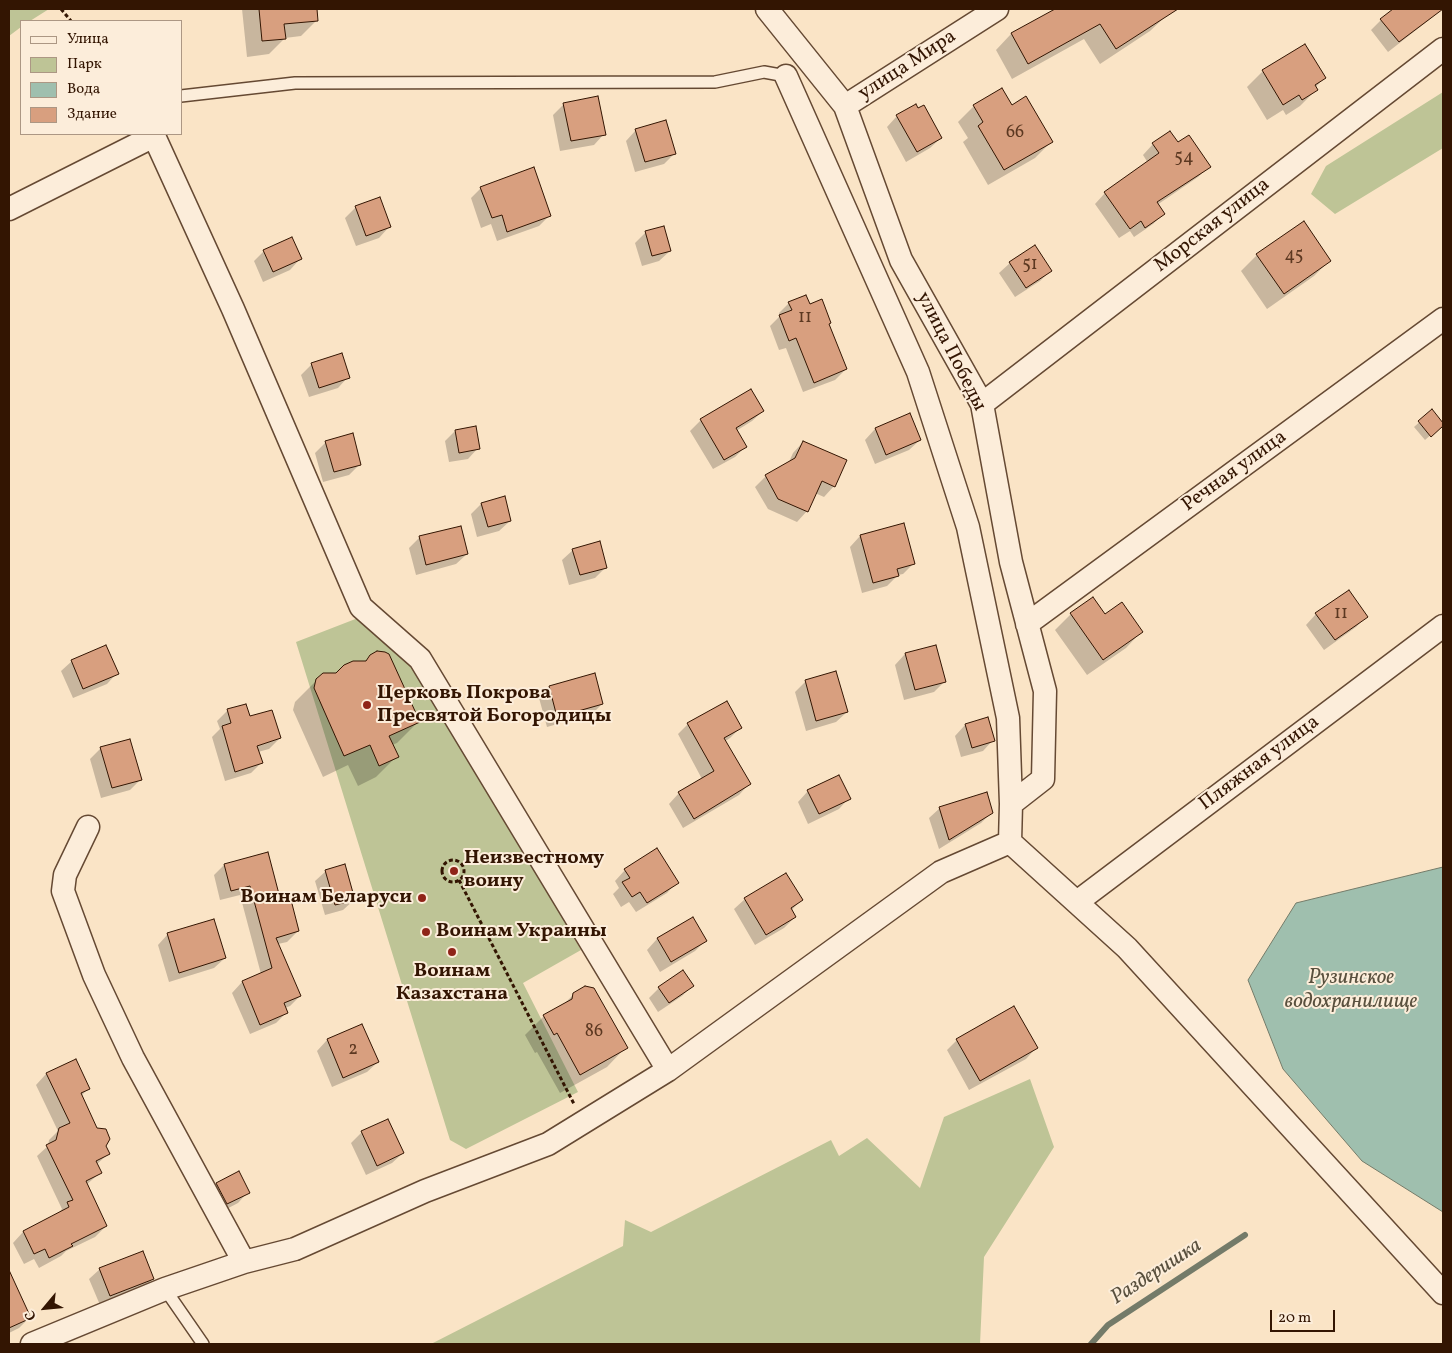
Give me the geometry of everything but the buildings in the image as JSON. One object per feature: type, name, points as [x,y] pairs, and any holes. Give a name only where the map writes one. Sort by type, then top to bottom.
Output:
[{"type":"street","name":"улица Победы","points":[[768,9],[844,106],[902,260],[982,404],[1011,562],[1045,691],[1043,779],[1012,804]]},
{"type":"street","name":"улица Мира","points":[[844,106],[997,9]]},
{"type":"street","name":"Морская улица","points":[[982,404],[1443,48]]},
{"type":"street","points":[[786,76],[918,372],[968,527],[1008,718],[1012,804],[1010,842]]},
{"type":"street","points":[[9,210],[153,135],[233,309],[360,607],[420,659],[668,1070]]},
{"type":"street","name":"Речная улица","points":[[1027,624],[1443,319]]},
{"type":"street","name":"Пляжная улица","points":[[1077,902],[1443,626]]},
{"type":"street","points":[[88,827],[65,875],[63,891],[94,975],[133,1058],[244,1262]]},
{"type":"street","points":[[32,1344],[165,1290],[244,1262],[295,1249],[425,1191],[548,1144],[668,1070],[941,872],[1010,842]]},
{"type":"street","points":[[1010,842],[1127,948],[1443,1294]]},
{"type":"lane","points":[[182,96],[295,83],[715,82],[764,72],[786,76]]},
{"type":"lane","points":[[165,1290],[204,1344]]},
{"type":"path","points":[[61,9],[69,20]]},
{"type":"path","points":[[449,860],[457,860],[463,864],[464,875],[459,880],[456,882],[449,881],[444,876],[442,869],[449,860]]},
{"type":"path","points":[[459,880],[584,1122]]},
{"type":"green space","points":[[9,9],[49,9],[32,20],[20,20],[20,28],[9,36]]},
{"type":"green space","points":[[1443,92],[1443,148],[1335,214],[1311,194],[1326,166]]},
{"type":"green space","points":[[358,618],[413,660],[581,950],[523,983],[578,1092],[466,1149],[450,1140],[296,642]]},
{"type":"green space","points":[[1030,1079],[1054,1147],[984,1257],[980,1344],[431,1344],[623,1246],[625,1220],[651,1232],[831,1140],[839,1156],[867,1138],[920,1188],[944,1117]]},
{"type":"water","name":"Рузинское водохранилище","points":[[1443,867],[1443,1212],[1362,1161],[1283,1069],[1248,980],[1296,903]]},
{"type":"waterway","name":"Раздеришка","points":[[1091,1344],[1108,1325],[1245,1235]]},
{"type":"place","name":"Церковь Покрова Пресвятой Богородицы","points":[[367,705]]},
{"type":"place","name":"Неизвестному воину","points":[[454,871]]},
{"type":"place","name":"Воинам Беларуси","points":[[422,898]]},
{"type":"place","name":"Воинам Украины","points":[[426,932]]},
{"type":"place","name":"Воинам Казахстана","points":[[452,952]]}]
